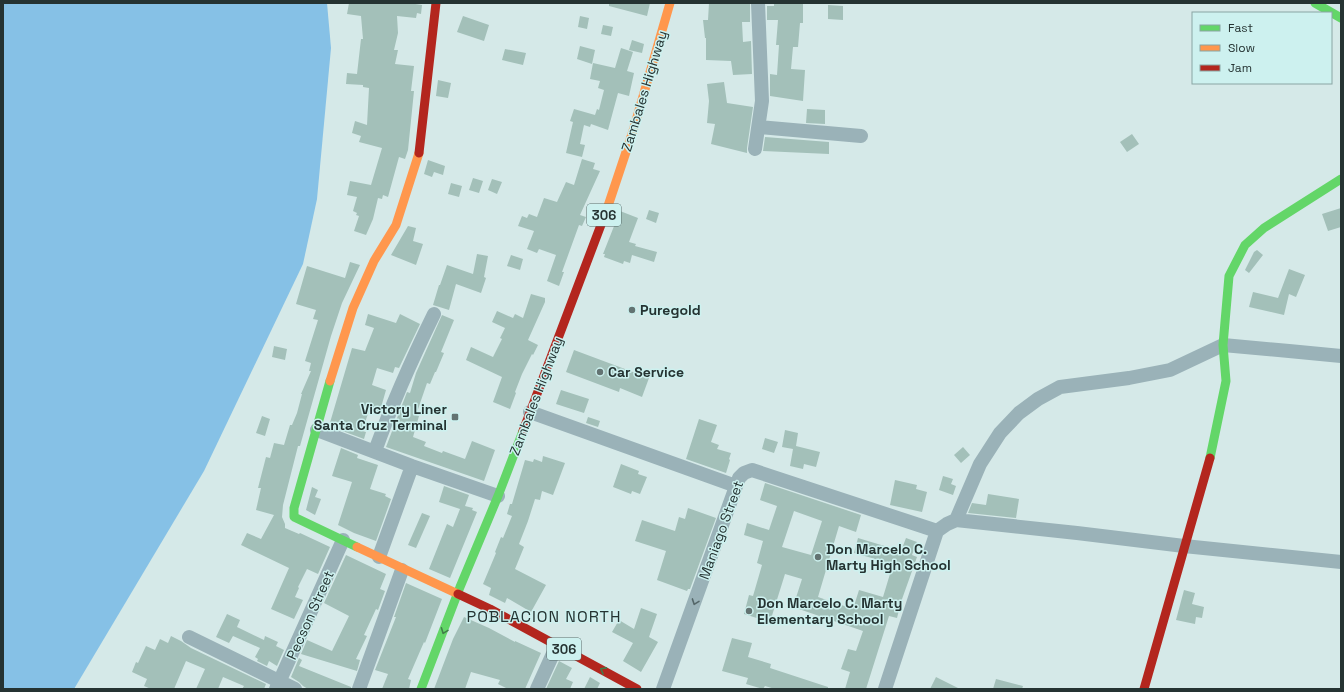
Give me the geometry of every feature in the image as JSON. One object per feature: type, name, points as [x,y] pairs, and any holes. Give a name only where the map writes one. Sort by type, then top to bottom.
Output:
[{"type":"street","points":[[436,3],[430,38],[419,152],[396,225],[374,261],[353,308],[344,334],[294,508],[294,517],[379,557],[402,570],[458,594]]},
{"type":"street","name":"Zambales Highway","points":[[458,594],[498,496],[605,214],[633,131],[670,3]]},
{"type":"street","points":[[755,149],[762,101],[758,3]]},
{"type":"street","points":[[1315,3],[1331,12]]},
{"type":"street","points":[[1332,13],[1341,18]]},
{"type":"street","points":[[758,127],[861,136]]},
{"type":"street","points":[[1144,689],[1209,460],[1226,381],[1223,346],[1228,276],[1245,246],[1264,228],[1341,179]]},
{"type":"street","points":[[375,451],[390,410],[434,314]]},
{"type":"street","points":[[956,520],[971,483],[990,447],[1000,433],[1011,420],[1038,399],[1060,387],[1129,378],[1170,370],[1223,346],[1289,350],[1341,356]]},
{"type":"street","points":[[530,412],[736,486]]},
{"type":"street","points":[[317,430],[412,466],[498,496]]},
{"type":"street","points":[[379,557],[412,466]]},
{"type":"street","name":"Maniago Street","points":[[663,689],[736,486],[739,478],[744,472],[752,470],[936,531]]},
{"type":"street","points":[[885,689],[936,531],[956,520],[1341,562]]},
{"type":"street","name":"Pecson Street","points":[[278,685],[343,540]]},
{"type":"street","name":"306","points":[[474,574],[479,544]]},
{"type":"street","points":[[360,689],[402,570]]},
{"type":"street","name":"306","points":[[479,593],[490,609]]},
{"type":"street","name":"306","points":[[421,689],[458,594],[490,609],[638,689]]},
{"type":"street","points":[[189,637],[278,685],[295,689]]},
{"type":"street","points":[[538,689],[557,645]]},
{"type":"water","points":[[3,3],[327,3],[331,48],[317,199],[303,264],[204,471],[74,689],[3,689]]},
{"type":"building","points":[[349,3],[409,3],[422,5],[421,14],[417,13],[416,18],[397,16],[398,33],[394,50],[398,50],[395,64],[414,66],[411,91],[414,91],[408,150],[405,159],[399,157],[388,197],[383,195],[382,199],[378,198],[373,219],[366,235],[354,231],[359,216],[353,211],[357,197],[347,195],[350,181],[371,185],[382,148],[359,142],[361,136],[352,133],[355,121],[367,125],[369,88],[363,87],[363,85],[346,84],[347,73],[357,74],[361,39],[363,39],[361,16],[347,14]]},
{"type":"building","points":[[609,3],[650,3],[647,16],[609,6]]},
{"type":"building","points":[[709,3],[750,4],[750,22],[742,22],[743,42],[751,41],[752,74],[733,75],[731,61],[706,60],[706,38],[703,20],[708,20]]},
{"type":"building","points":[[774,3],[803,3],[803,23],[800,23],[798,47],[793,47],[791,69],[805,70],[803,101],[770,96],[770,74],[777,75],[779,45],[776,45],[778,20],[767,20],[767,6],[774,6]]},
{"type":"building","points":[[828,5],[843,6],[843,20],[828,19]]},
{"type":"building","points":[[463,16],[489,25],[484,41],[457,32]]},
{"type":"building","points":[[580,16],[589,18],[587,29],[578,27]]},
{"type":"building","points":[[603,25],[613,27],[611,36],[601,34]]},
{"type":"building","points":[[632,40],[644,44],[642,53],[629,50]]},
{"type":"building","points":[[580,46],[595,50],[592,64],[577,59]]},
{"type":"building","points":[[621,48],[633,52],[627,71],[634,73],[629,96],[618,93],[608,130],[591,124],[590,127],[584,125],[580,144],[585,145],[582,157],[566,153],[573,122],[570,121],[574,109],[595,115],[597,109],[599,110],[604,90],[598,88],[600,81],[590,79],[593,63],[615,68]]},
{"type":"building","points":[[505,49],[526,53],[523,65],[502,60]]},
{"type":"building","points":[[438,80],[451,83],[448,98],[436,96]]},
{"type":"building","points":[[724,82],[727,103],[753,107],[747,153],[711,144],[715,124],[707,123],[709,101],[707,84]]},
{"type":"building","points":[[807,109],[825,110],[825,124],[806,123]]},
{"type":"building","points":[[1132,134],[1139,144],[1127,152],[1120,142]]},
{"type":"building","points":[[765,137],[829,142],[829,154],[763,151]]},
{"type":"building","points":[[582,159],[595,163],[593,169],[600,171],[580,215],[586,217],[582,226],[579,225],[562,272],[564,272],[559,286],[547,281],[556,255],[539,249],[537,253],[527,249],[534,231],[518,226],[522,216],[527,218],[529,214],[537,217],[544,198],[557,202],[566,182],[574,185]]},
{"type":"building","points":[[428,160],[445,166],[443,175],[434,172],[432,177],[424,174]]},
{"type":"building","points":[[473,178],[483,181],[479,193],[469,190]]},
{"type":"building","points":[[492,179],[502,182],[497,194],[488,190]]},
{"type":"building","points":[[451,183],[462,186],[459,197],[448,194]]},
{"type":"building","points":[[1341,208],[1341,227],[1328,231],[1322,214]]},
{"type":"building","points":[[649,210],[659,213],[656,223],[646,219]]},
{"type":"building","points":[[620,211],[638,218],[629,242],[636,244],[635,246],[657,252],[654,262],[632,255],[630,263],[624,261],[623,264],[604,257],[605,254],[603,254]]},
{"type":"building","points":[[408,226],[416,228],[413,241],[423,244],[416,265],[391,255]]},
{"type":"building","points":[[1257,250],[1263,255],[1249,273],[1245,270],[1254,252]]},
{"type":"building","points":[[477,254],[488,256],[484,277],[486,278],[481,293],[456,284],[449,310],[433,305],[447,265],[473,274]]},
{"type":"building","points":[[511,255],[523,259],[520,270],[507,266]]},
{"type":"building","points":[[350,262],[360,265],[342,303],[331,336],[300,446],[298,446],[283,505],[282,517],[285,528],[299,534],[300,533],[330,547],[318,574],[307,569],[298,587],[299,588],[295,597],[303,600],[294,619],[271,609],[289,568],[241,545],[247,533],[261,539],[274,515],[256,510],[261,488],[258,488],[266,457],[270,458],[274,443],[284,445],[290,425],[292,425],[297,413],[301,394],[311,371],[309,371],[311,363],[305,361],[318,320],[313,319],[316,310],[296,304],[307,266],[345,278]]},
{"type":"building","points":[[1289,269],[1305,275],[1296,297],[1289,294],[1284,315],[1249,307],[1253,292],[1278,298]]},
{"type":"building","points":[[531,294],[545,298],[545,302],[528,340],[538,345],[522,374],[510,409],[493,402],[502,377],[466,360],[471,347],[493,357],[502,339],[500,338],[505,328],[492,322],[497,311],[513,318],[515,314],[523,318]]},
{"type":"building","points":[[368,314],[396,323],[400,314],[420,324],[399,368],[395,367],[393,373],[377,368],[372,385],[386,390],[382,404],[384,404],[380,413],[369,411],[362,431],[366,432],[364,439],[329,426],[352,348],[365,351],[374,328],[365,325]]},
{"type":"building","points":[[442,315],[454,320],[441,352],[444,353],[436,372],[430,384],[427,383],[416,415],[419,416],[413,437],[426,442],[424,446],[442,453],[443,451],[465,459],[472,441],[495,450],[484,481],[386,447],[407,392],[410,393],[416,373]]},
{"type":"building","points":[[274,346],[287,349],[285,360],[272,357]]},
{"type":"building","points":[[574,350],[649,378],[642,397],[620,388],[619,392],[566,372]]},
{"type":"building","points":[[561,390],[589,399],[584,413],[556,404]]},
{"type":"building","points":[[262,416],[270,419],[265,436],[256,433]]},
{"type":"building","points":[[588,417],[600,421],[598,427],[586,423]]},
{"type":"building","points":[[699,419],[717,425],[711,442],[719,445],[717,449],[731,453],[726,473],[686,459]]},
{"type":"building","points":[[785,430],[798,433],[796,446],[820,452],[816,467],[804,464],[803,469],[790,466],[793,449],[782,447]]},
{"type":"building","points":[[765,438],[778,442],[774,453],[762,449]]},
{"type":"building","points":[[963,447],[970,455],[961,463],[954,455]]},
{"type":"building","points":[[341,448],[358,455],[357,458],[378,465],[370,489],[386,494],[385,496],[391,499],[376,541],[338,525],[352,482],[332,476]]},
{"type":"building","points":[[543,456],[565,463],[553,495],[542,491],[540,500],[535,499],[519,544],[524,547],[515,569],[546,585],[531,612],[507,598],[505,603],[489,595],[491,588],[483,584],[501,537],[503,538],[512,516],[507,514],[510,504],[512,504],[525,460],[533,462],[534,459],[542,462]]},
{"type":"building","points":[[621,464],[639,471],[638,474],[647,477],[640,494],[632,491],[631,494],[613,487]]},
{"type":"building","points":[[943,476],[953,479],[951,484],[956,486],[953,495],[939,490]]},
{"type":"building","points":[[895,480],[917,485],[916,489],[927,492],[922,512],[890,505]]},
{"type":"building","points":[[765,483],[861,515],[856,532],[839,526],[818,597],[853,609],[859,590],[883,597],[893,564],[854,553],[858,538],[901,551],[906,538],[917,542],[912,555],[917,557],[897,618],[889,616],[866,689],[845,689],[850,672],[841,669],[848,649],[856,651],[863,631],[793,607],[802,579],[785,574],[770,622],[744,614],[749,595],[753,596],[762,565],[757,563],[763,541],[744,535],[747,523],[769,530],[777,506],[760,500]],"holes":[[[794,511],[822,521],[811,555],[782,547]]]},
{"type":"building","points":[[444,486],[469,495],[465,506],[473,508],[472,510],[477,512],[450,578],[429,569],[447,524],[453,527],[460,509],[439,502]]},
{"type":"building","points":[[312,487],[318,490],[315,497],[321,499],[315,515],[306,510]]},
{"type":"building","points":[[988,494],[1019,499],[1016,518],[968,513],[972,503],[986,505]]},
{"type":"building","points":[[688,508],[716,518],[690,589],[687,591],[657,580],[666,551],[635,541],[642,520],[675,531],[679,517],[685,519]]},
{"type":"building","points":[[422,513],[430,516],[416,548],[408,545]]},
{"type":"building","points":[[346,555],[386,574],[380,589],[385,591],[378,610],[376,609],[364,635],[367,636],[356,659],[360,660],[357,671],[301,654],[307,640],[332,651],[349,616],[324,603]]},
{"type":"building","points":[[406,583],[442,599],[425,643],[424,642],[408,679],[411,680],[409,689],[382,689],[388,674],[375,670],[396,617],[394,617]]},
{"type":"building","points":[[1184,590],[1195,593],[1192,604],[1204,607],[1202,618],[1196,617],[1195,624],[1176,620]]},
{"type":"building","points":[[641,608],[657,614],[649,637],[658,642],[641,672],[623,661],[633,643],[612,632],[619,620],[634,629]]},
{"type":"building","points":[[227,614],[240,620],[237,627],[264,640],[265,636],[278,642],[276,646],[284,650],[277,666],[269,661],[267,666],[257,661],[258,659],[255,657],[260,648],[233,636],[229,643],[216,637]]},
{"type":"building","points":[[464,617],[541,653],[525,689],[508,689],[498,684],[500,680],[471,672],[465,689],[434,689],[453,639]]},
{"type":"building","points":[[171,636],[191,648],[266,684],[264,689],[242,689],[244,686],[223,677],[218,689],[196,689],[205,669],[186,661],[174,689],[151,689],[144,686],[147,679],[132,672],[136,662],[138,663],[146,646],[155,650],[160,639],[168,643]]},
{"type":"building","points":[[732,638],[752,643],[748,657],[771,664],[770,668],[828,687],[828,689],[775,689],[765,686],[763,689],[746,684],[748,678],[722,671]]},
{"type":"building","points":[[299,658],[302,660],[299,666],[351,687],[351,689],[308,689],[291,677]]},
{"type":"building","points":[[559,661],[572,668],[566,679],[573,682],[570,689],[546,689]]},
{"type":"building","points":[[590,677],[600,683],[597,689],[584,689]]},
{"type":"building","points":[[936,677],[960,689],[930,689]]},
{"type":"building","points":[[996,679],[1023,686],[1022,689],[993,689]]},
{"type":"traffic: fast","points":[[1315,3],[1331,12]]},
{"type":"traffic: fast","points":[[1332,13],[1341,18]]},
{"type":"traffic: fast","points":[[1210,458],[1226,381],[1223,345],[1229,276],[1245,245],[1264,228],[1341,179]]},
{"type":"traffic: fast","points":[[330,381],[294,508],[294,517],[357,547]]},
{"type":"traffic: fast","points":[[421,689],[460,587],[523,431]]},
{"type":"traffic: slow","points":[[607,209],[633,131],[670,3]]},
{"type":"traffic: slow","points":[[330,381],[353,308],[374,261],[396,225],[419,153]]},
{"type":"traffic: slow","points":[[357,547],[458,594]]},
{"type":"traffic: jam","points":[[419,153],[436,3]]},
{"type":"traffic: jam","points":[[523,431],[607,209]]},
{"type":"traffic: jam","points":[[1144,689],[1210,458]]},
{"type":"traffic: jam","points":[[458,594],[490,609],[637,689]]},
{"type":"place","name":"Puregold","points":[[632,310]]},
{"type":"place","name":"Car Service","points":[[600,372]]},
{"type":"place","name":"Victory Liner Santa Cruz Terminal","points":[[455,417]]},
{"type":"place","name":"Don Marcelo C. Marty High School","points":[[818,557]]},
{"type":"place","name":"Don Marcelo C. Marty Elementary School","points":[[749,611]]},
{"type":"district","name":"POBLACION NORTH","points":[[544,616]]}]
